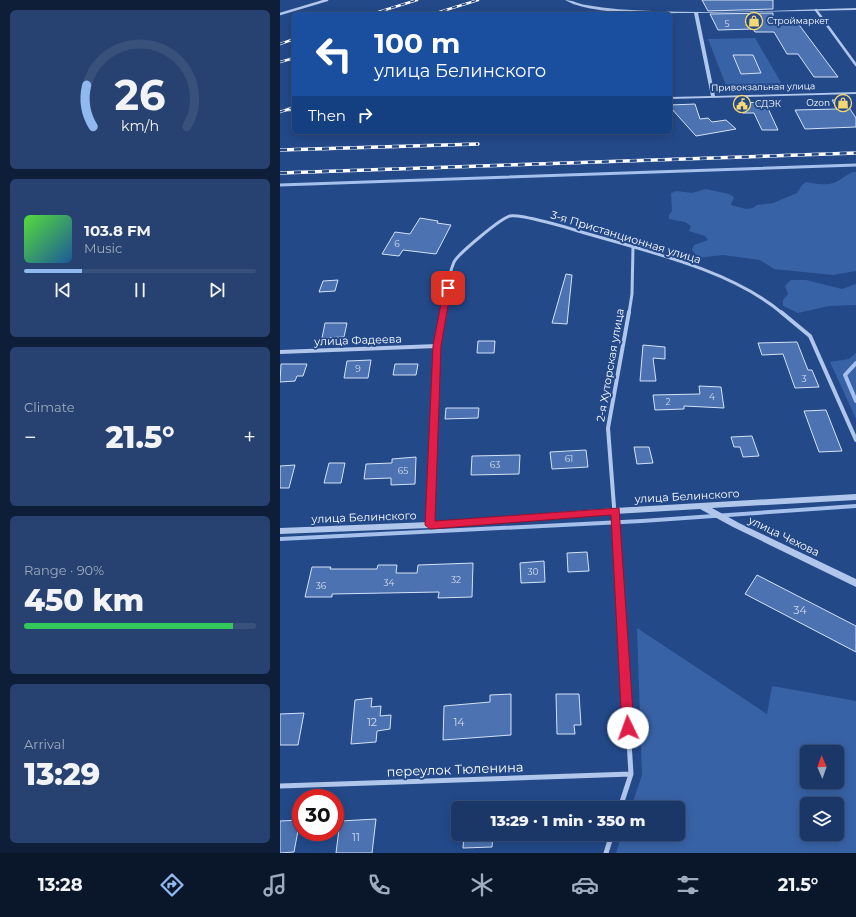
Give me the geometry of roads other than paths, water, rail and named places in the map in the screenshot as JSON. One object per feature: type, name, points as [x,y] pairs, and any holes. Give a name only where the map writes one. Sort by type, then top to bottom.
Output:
[{"type":"street","points":[[280,14],[327,0]]},
{"type":"street","points":[[567,0],[571,4],[596,9],[671,12]]},
{"type":"street","points":[[672,12],[696,13],[856,9]]},
{"type":"street","points":[[816,10],[856,66]]},
{"type":"street","points":[[696,13],[713,97]]},
{"type":"street","name":"Привокзальная улица","points":[[672,98],[856,93]]},
{"type":"street","points":[[280,111],[292,110]]},
{"type":"street","name":"3-я Пристанционная улица","points":[[437,346],[449,283],[455,261],[501,220],[511,216],[554,224],[681,261],[749,290],[810,336],[824,371],[856,440]]},
{"type":"street","name":"2-я Хуторская улица","points":[[631,774],[615,511],[608,428],[632,294],[633,247]]},
{"type":"street","points":[[430,525],[437,346]]},
{"type":"street","name":"улица Фадеева","points":[[280,352],[437,346]]},
{"type":"street","name":"улица Белинского","points":[[280,532],[430,525],[615,511],[856,497]]},
{"type":"street","name":"улица Чехова","points":[[703,507],[736,525],[856,583]]},
{"type":"street","points":[[622,801],[631,774]]},
{"type":"street","name":"переулок Тюленина","points":[[280,786],[631,774]]},
{"type":"street","points":[[606,853],[610,841]]},
{"type":"waterway","points":[[280,185],[856,165]]},
{"type":"waterway","points":[[856,363],[845,375],[856,401]]},
{"type":"waterway","points":[[280,539],[642,521],[856,506]]},
{"type":"railway","points":[[378,12],[417,0]]},
{"type":"railway","points":[[439,12],[478,0]]},
{"type":"railway","points":[[280,44],[292,40]]},
{"type":"railway","points":[[280,62],[292,59]]},
{"type":"railway","points":[[280,112],[292,108]]},
{"type":"railway","points":[[280,150],[478,144]]},
{"type":"railway","points":[[280,173],[856,153]]},
{"type":"place","name":"Строймаркет","points":[[754,21]]},
{"type":"place","name":"Ozon","points":[[843,103]]},
{"type":"place","name":"СДЭК","points":[[742,104]]}]
